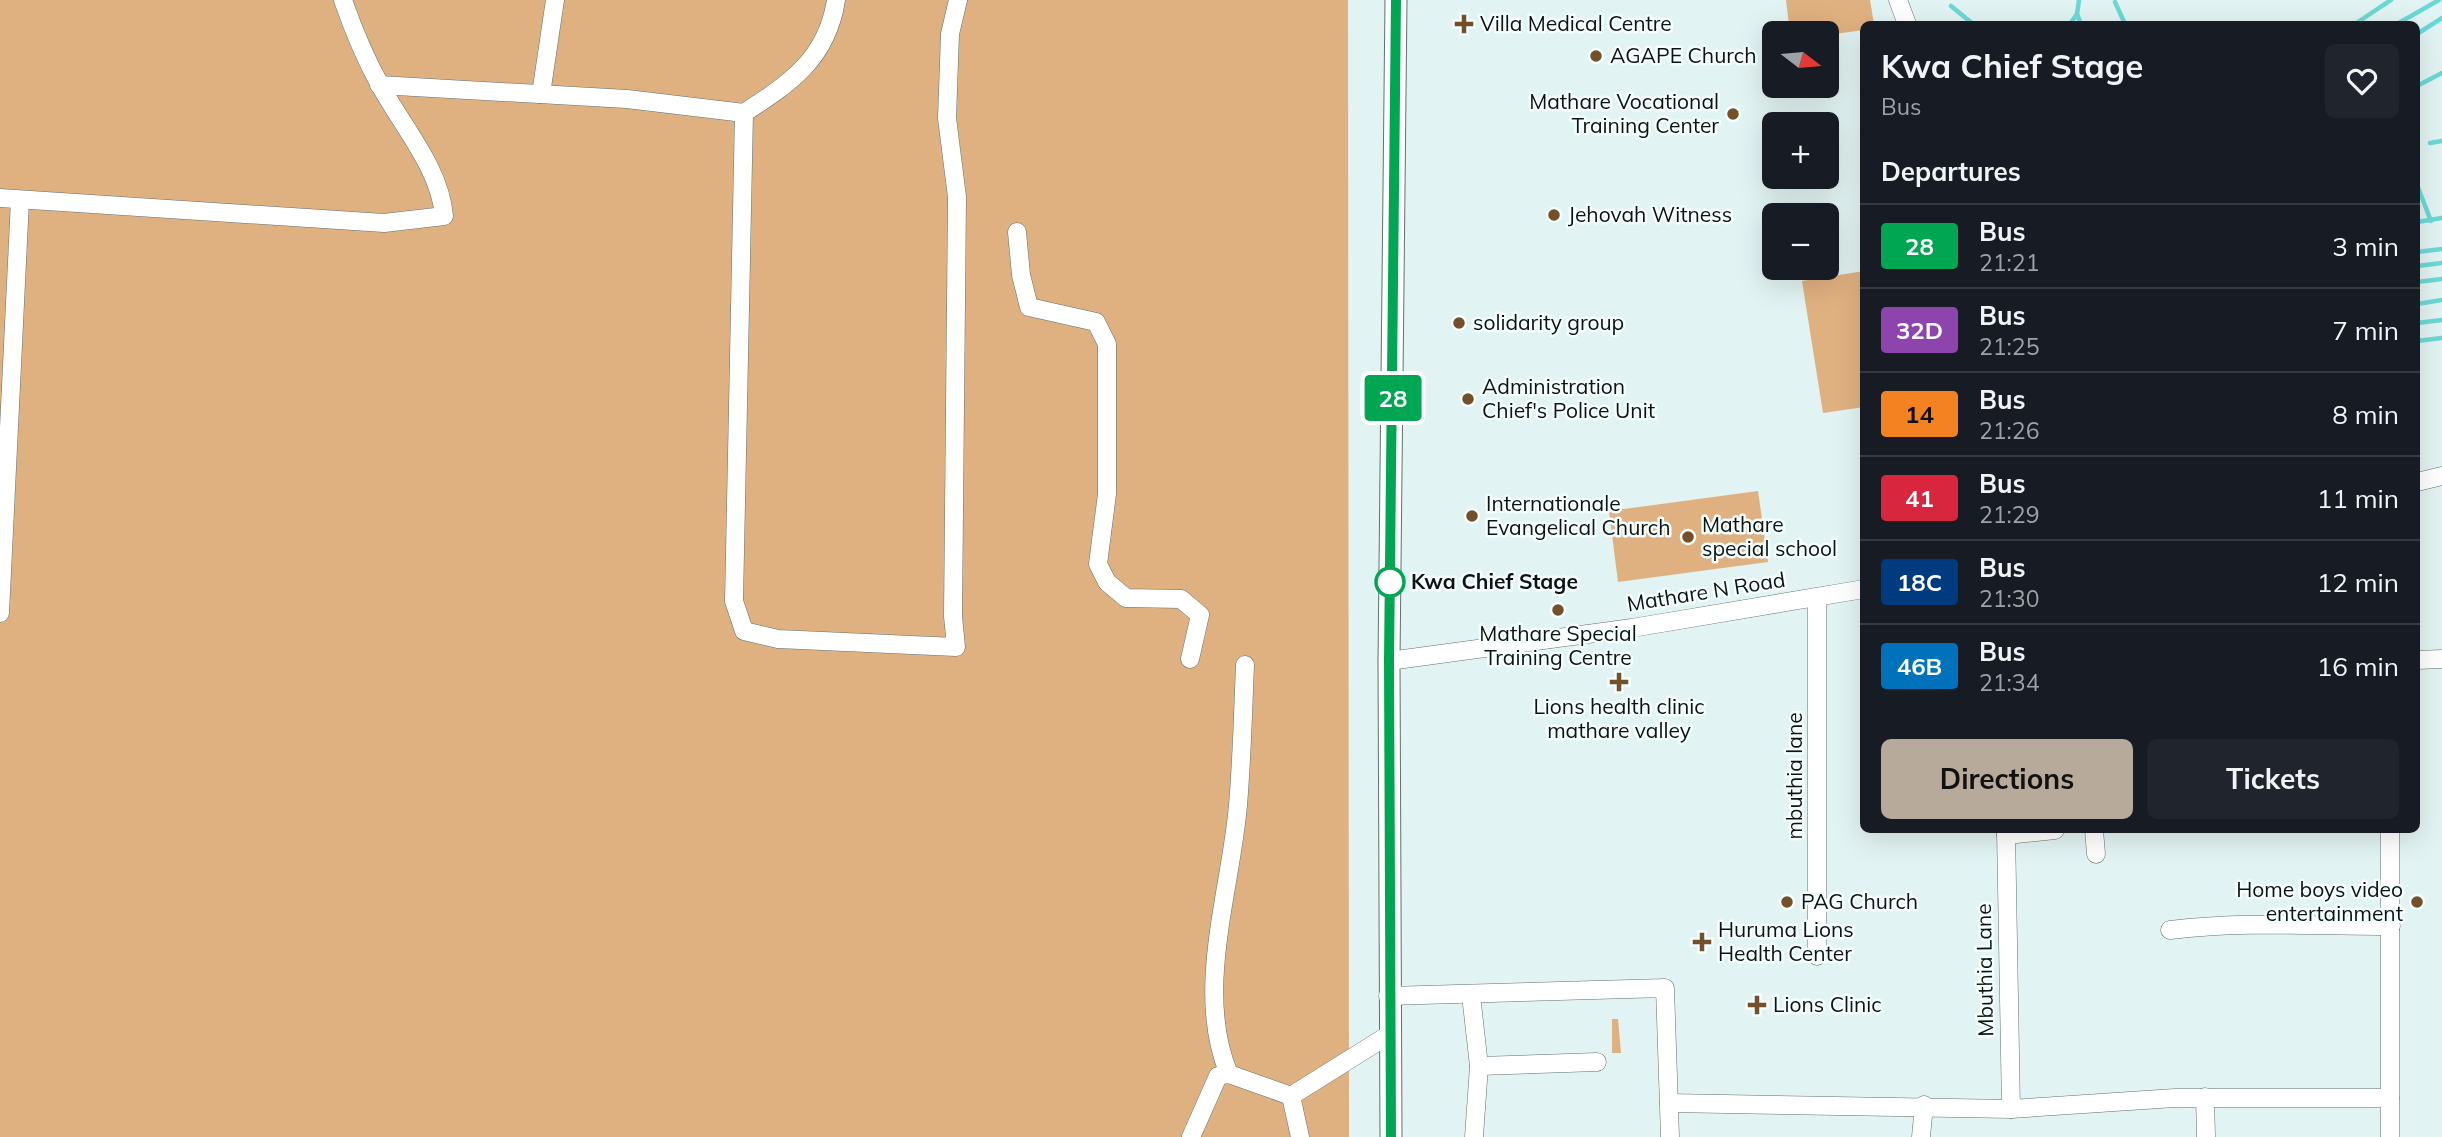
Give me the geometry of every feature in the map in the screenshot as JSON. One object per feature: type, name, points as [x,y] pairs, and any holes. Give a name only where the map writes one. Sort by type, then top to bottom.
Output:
[{"type":"main road","points":[[1391,1137],[1388,996],[1389,661],[1396,0]]},
{"type":"street","points":[[0,198],[384,223],[444,216],[442,200],[428,168],[380,85],[355,35],[343,0]]},
{"type":"street","points":[[541,94],[555,0]]},
{"type":"street","points":[[380,85],[627,99],[744,113],[791,83],[817,51],[834,15],[836,0]]},
{"type":"street","points":[[744,113],[734,601],[744,631],[778,639],[956,647],[953,616],[957,197],[947,118],[950,34],[958,0]]},
{"type":"street","points":[[1898,0],[1906,21]]},
{"type":"street","points":[[0,613],[20,200]]},
{"type":"street","points":[[1017,232],[1021,275],[1030,307],[1097,322],[1107,344],[1107,494],[1098,564],[1107,582],[1126,598],[1181,599],[1200,615],[1190,659]]},
{"type":"street","points":[[2420,481],[2442,476]]},
{"type":"street","name":"Mathare N Road","points":[[1389,661],[1632,628],[1860,590]]},
{"type":"street","name":"mbuthia lane","points":[[1817,597],[1817,956]]},
{"type":"street","points":[[2420,660],[2442,659]]},
{"type":"street","points":[[1229,1074],[1218,1049],[1215,1000],[1222,905],[1238,807],[1245,665]]},
{"type":"street","name":"Mbuthia Lane","points":[[2006,833],[2011,1109]]},
{"type":"street","points":[[2094,833],[2096,854]]},
{"type":"street","points":[[2390,833],[2390,1137]]},
{"type":"street","points":[[2170,930],[2274,923],[2294,927],[2392,926]]},
{"type":"street","points":[[1388,996],[1665,988],[1670,1137]]},
{"type":"street","points":[[1471,995],[1479,1066],[1474,1137]]},
{"type":"street","points":[[1291,1096],[1390,1034]]},
{"type":"street","points":[[1479,1066],[1597,1062]]},
{"type":"street","points":[[1191,1137],[1218,1076],[1229,1074],[1291,1096]]},
{"type":"street","points":[[1291,1096],[1300,1137]]},
{"type":"street","points":[[1669,1103],[1924,1105],[2011,1109],[2204,1097],[2390,1098]]},
{"type":"street","points":[[2204,1097],[2206,1137]]},
{"type":"street","points":[[1921,1137],[1924,1105]]},
{"type":"shaded area","points":[[0,0],[1348,0],[1349,1137],[0,1137]]},
{"type":"shaded area","points":[[1786,0],[1870,0],[1874,21],[1860,21],[1860,31],[1839,33],[1839,21],[1789,21]]},
{"type":"shaded area","points":[[1860,272],[1860,408],[1823,413],[1802,281],[1839,280],[1839,275]]},
{"type":"shaded area","name":"Mathare special school","points":[[1758,491],[1768,562],[1618,582],[1609,511]]},
{"type":"shaded area","points":[[1612,1019],[1618,1019],[1621,1053],[1612,1053]]},
{"type":"waterway","points":[[2072,21],[2077,14],[2079,0]]},
{"type":"waterway","points":[[2360,21],[2391,0]]},
{"type":"waterway","points":[[2402,21],[2439,0]]},
{"type":"waterway","points":[[2115,2],[2124,21]]},
{"type":"waterway","points":[[1951,6],[1969,21]]},
{"type":"waterway","points":[[2077,14],[2080,21]]},
{"type":"waterway","points":[[2420,32],[2442,18]]},
{"type":"waterway","points":[[2420,84],[2442,73]]},
{"type":"waterway","points":[[2430,143],[2442,141]]},
{"type":"waterway","points":[[2420,193],[2431,221]]},
{"type":"waterway","points":[[2420,222],[2442,218]]},
{"type":"waterway","points":[[2420,252],[2442,249]]},
{"type":"waterway","points":[[2420,266],[2442,263]]},
{"type":"waterway","points":[[2420,282],[2442,279]]},
{"type":"waterway","points":[[2420,304],[2442,300]]},
{"type":"waterway","points":[[2420,323],[2442,320]]},
{"type":"waterway","points":[[2420,341],[2442,338]]},
{"type":"bus line","name":"28","points":[[1391,1137],[1388,996],[1389,661],[1396,0]]},
{"type":"place","name":"Villa Medical Centre","points":[[1464,24]]},
{"type":"place","name":"AGAPE Church","points":[[1596,56]]},
{"type":"place","name":"Mathare Vocational Training Center","points":[[1733,114]]},
{"type":"place","name":"Jehovah Witness","points":[[1554,215]]},
{"type":"place","name":"solidarity group","points":[[1459,323]]},
{"type":"place","name":"Administration Chief's Police Unit","points":[[1468,399]]},
{"type":"place","name":"Internationale Evangelical Church","points":[[1472,516]]},
{"type":"place","name":"Mathare special school","points":[[1688,537]]},
{"type":"place","name":"Kwa Chief Stage","points":[[1390,582]]},
{"type":"place","name":"Mathare Special Training Centre","points":[[1558,610]]},
{"type":"place","name":"Lions health clinic mathare valley","points":[[1619,682]]},
{"type":"place","name":"PAG Church","points":[[1787,902]]},
{"type":"place","name":"Home boys video entertainment","points":[[2417,902]]},
{"type":"place","name":"Huruma Lions Health Center","points":[[1702,942]]},
{"type":"place","name":"Lions Clinic","points":[[1757,1005]]}]
